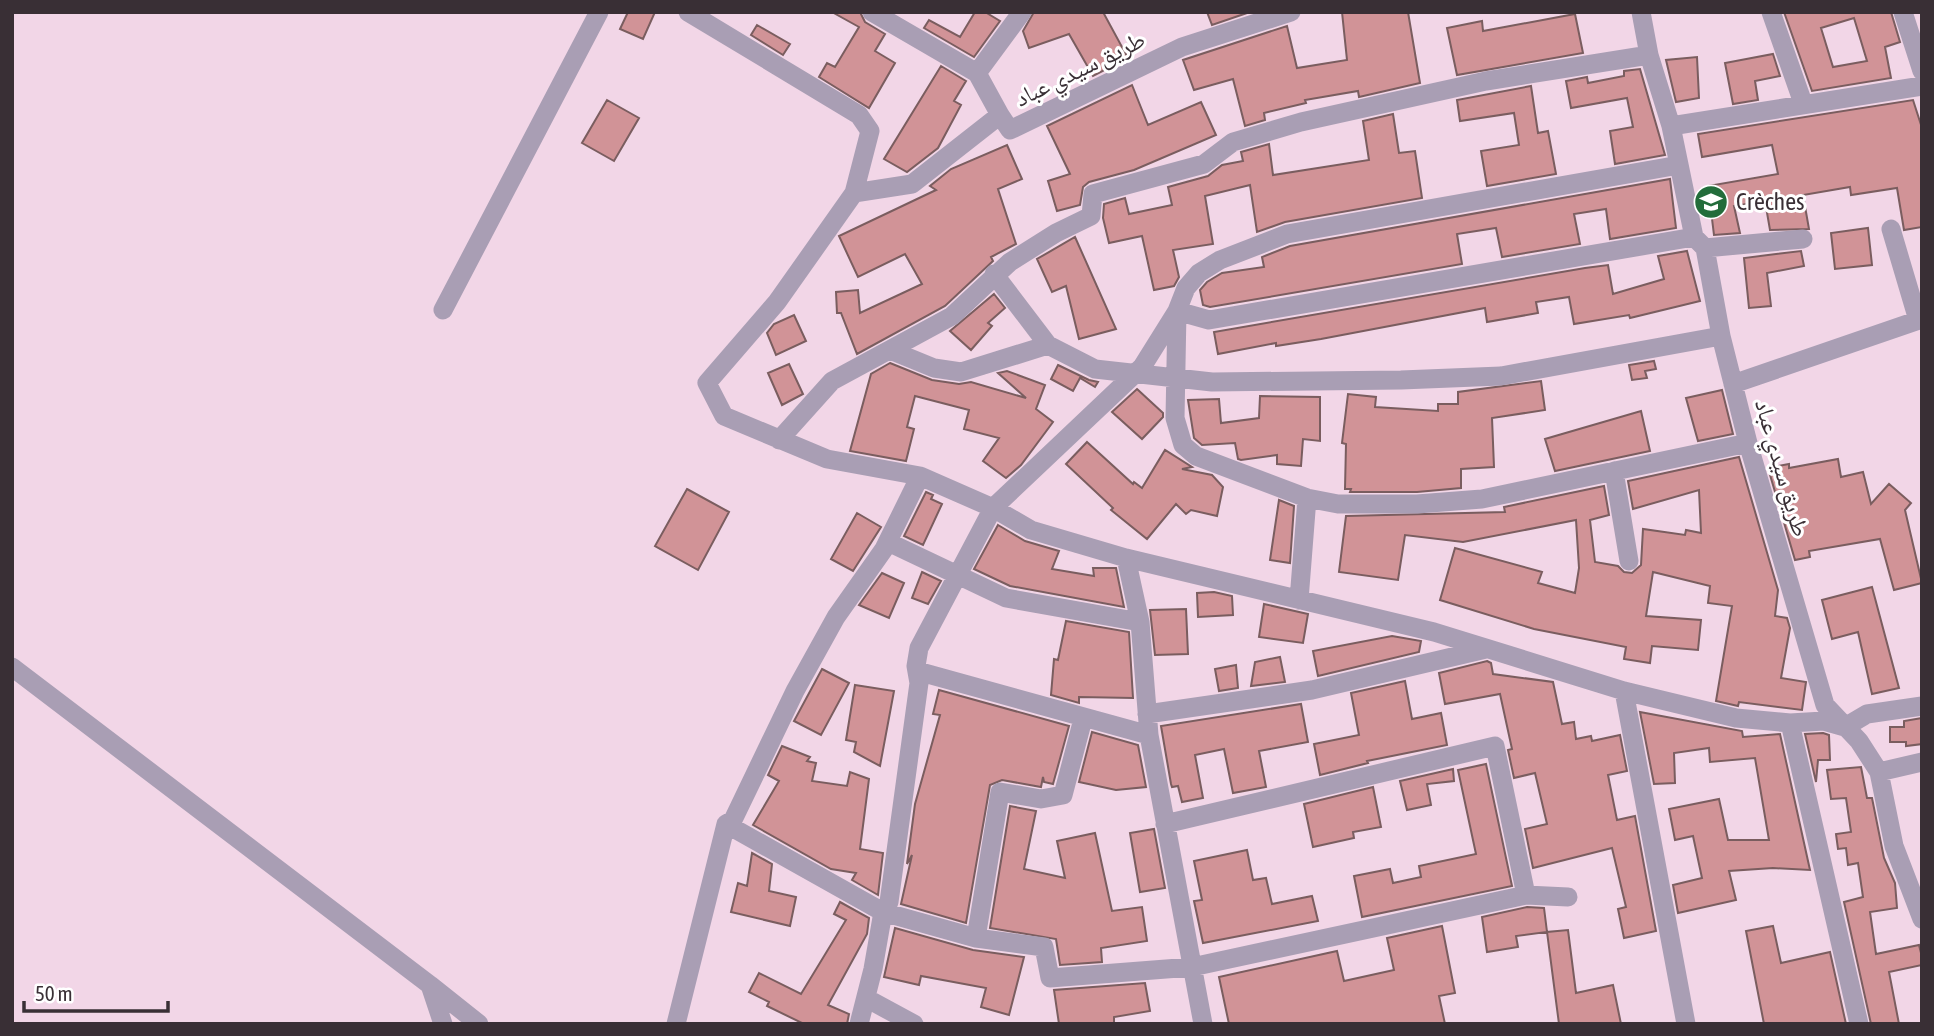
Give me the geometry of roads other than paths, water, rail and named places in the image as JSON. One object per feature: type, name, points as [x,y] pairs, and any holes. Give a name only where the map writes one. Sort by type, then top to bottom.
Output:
[{"type":"street","points":[[443,310],[599,12]]},
{"type":"street","points":[[688,12],[859,115],[870,131],[854,193],[777,302],[707,383],[724,416],[827,459],[920,476],[993,508],[1031,530],[1126,558],[1434,632],[1625,691],[1736,718],[1790,723],[1824,721],[1845,727],[1867,714],[1922,706]]},
{"type":"street","points":[[872,12],[977,73],[1005,123]]},
{"type":"street","points":[[977,73],[1023,12]]},
{"type":"street","name":"طريق سيدي عباد","points":[[854,193],[912,184],[1005,123],[1182,47],[1291,12]]},
{"type":"street","name":"طريق سيدي عباد","points":[[1641,12],[1649,55],[1671,126],[1748,443],[1825,705],[1879,772],[1894,846],[1922,919]]},
{"type":"street","points":[[1771,12],[1803,103]]},
{"type":"street","points":[[1903,12],[1922,71]]},
{"type":"street","points":[[779,440],[832,381],[952,316],[994,274],[1056,233],[1091,216],[1093,194],[1205,164],[1233,142],[1301,122],[1486,81],[1649,55]]},
{"type":"street","points":[[1671,126],[1922,86]]},
{"type":"street","points":[[859,1024],[883,912],[889,902],[919,683],[919,648],[993,508],[1136,372],[1177,311],[1186,288],[1199,273],[1220,260],[1287,234],[1679,165]]},
{"type":"street","points":[[1733,384],[1920,320],[1891,229]]},
{"type":"street","points":[[1177,311],[1209,320],[1700,243],[1803,239]]},
{"type":"street","points":[[994,274],[1048,345],[1095,369],[1212,382],[1501,376],[1721,335]]},
{"type":"street","points":[[1177,311],[1175,418],[1183,445],[1196,456],[1216,466],[1307,498],[1351,504],[1417,504],[1482,499],[1748,443]]},
{"type":"street","points":[[890,350],[934,368],[961,372],[1048,345]]},
{"type":"street","points":[[1614,471],[1629,561]]},
{"type":"street","points":[[676,1024],[726,824],[733,820],[790,701],[836,617],[888,542],[920,476]]},
{"type":"street","points":[[1299,600],[1307,498]]},
{"type":"street","points":[[888,542],[1006,598],[1140,622]]},
{"type":"street","points":[[1126,558],[1140,622],[1149,735],[1203,1024]]},
{"type":"street","points":[[1147,714],[1312,690],[1487,649]]},
{"type":"street","points":[[12,667],[479,1024]]},
{"type":"street","points":[[917,671],[1083,719],[1149,735]]},
{"type":"street","points":[[1625,691],[1686,1024]]},
{"type":"street","points":[[976,938],[999,792],[1041,799],[1063,795],[1083,719]]},
{"type":"street","points":[[1790,723],[1859,1024]]},
{"type":"street","points":[[1165,824],[1495,746],[1526,895]]},
{"type":"street","points":[[1879,772],[1922,762]]},
{"type":"street","points":[[726,824],[883,912],[976,938],[1044,947],[1050,978],[1192,967],[1526,895],[1569,898]]},
{"type":"street","points":[[430,985],[443,1024]]},
{"type":"street","points":[[866,998],[914,1024]]},
{"type":"place","name":"Crèches","points":[[1711,202]]}]
